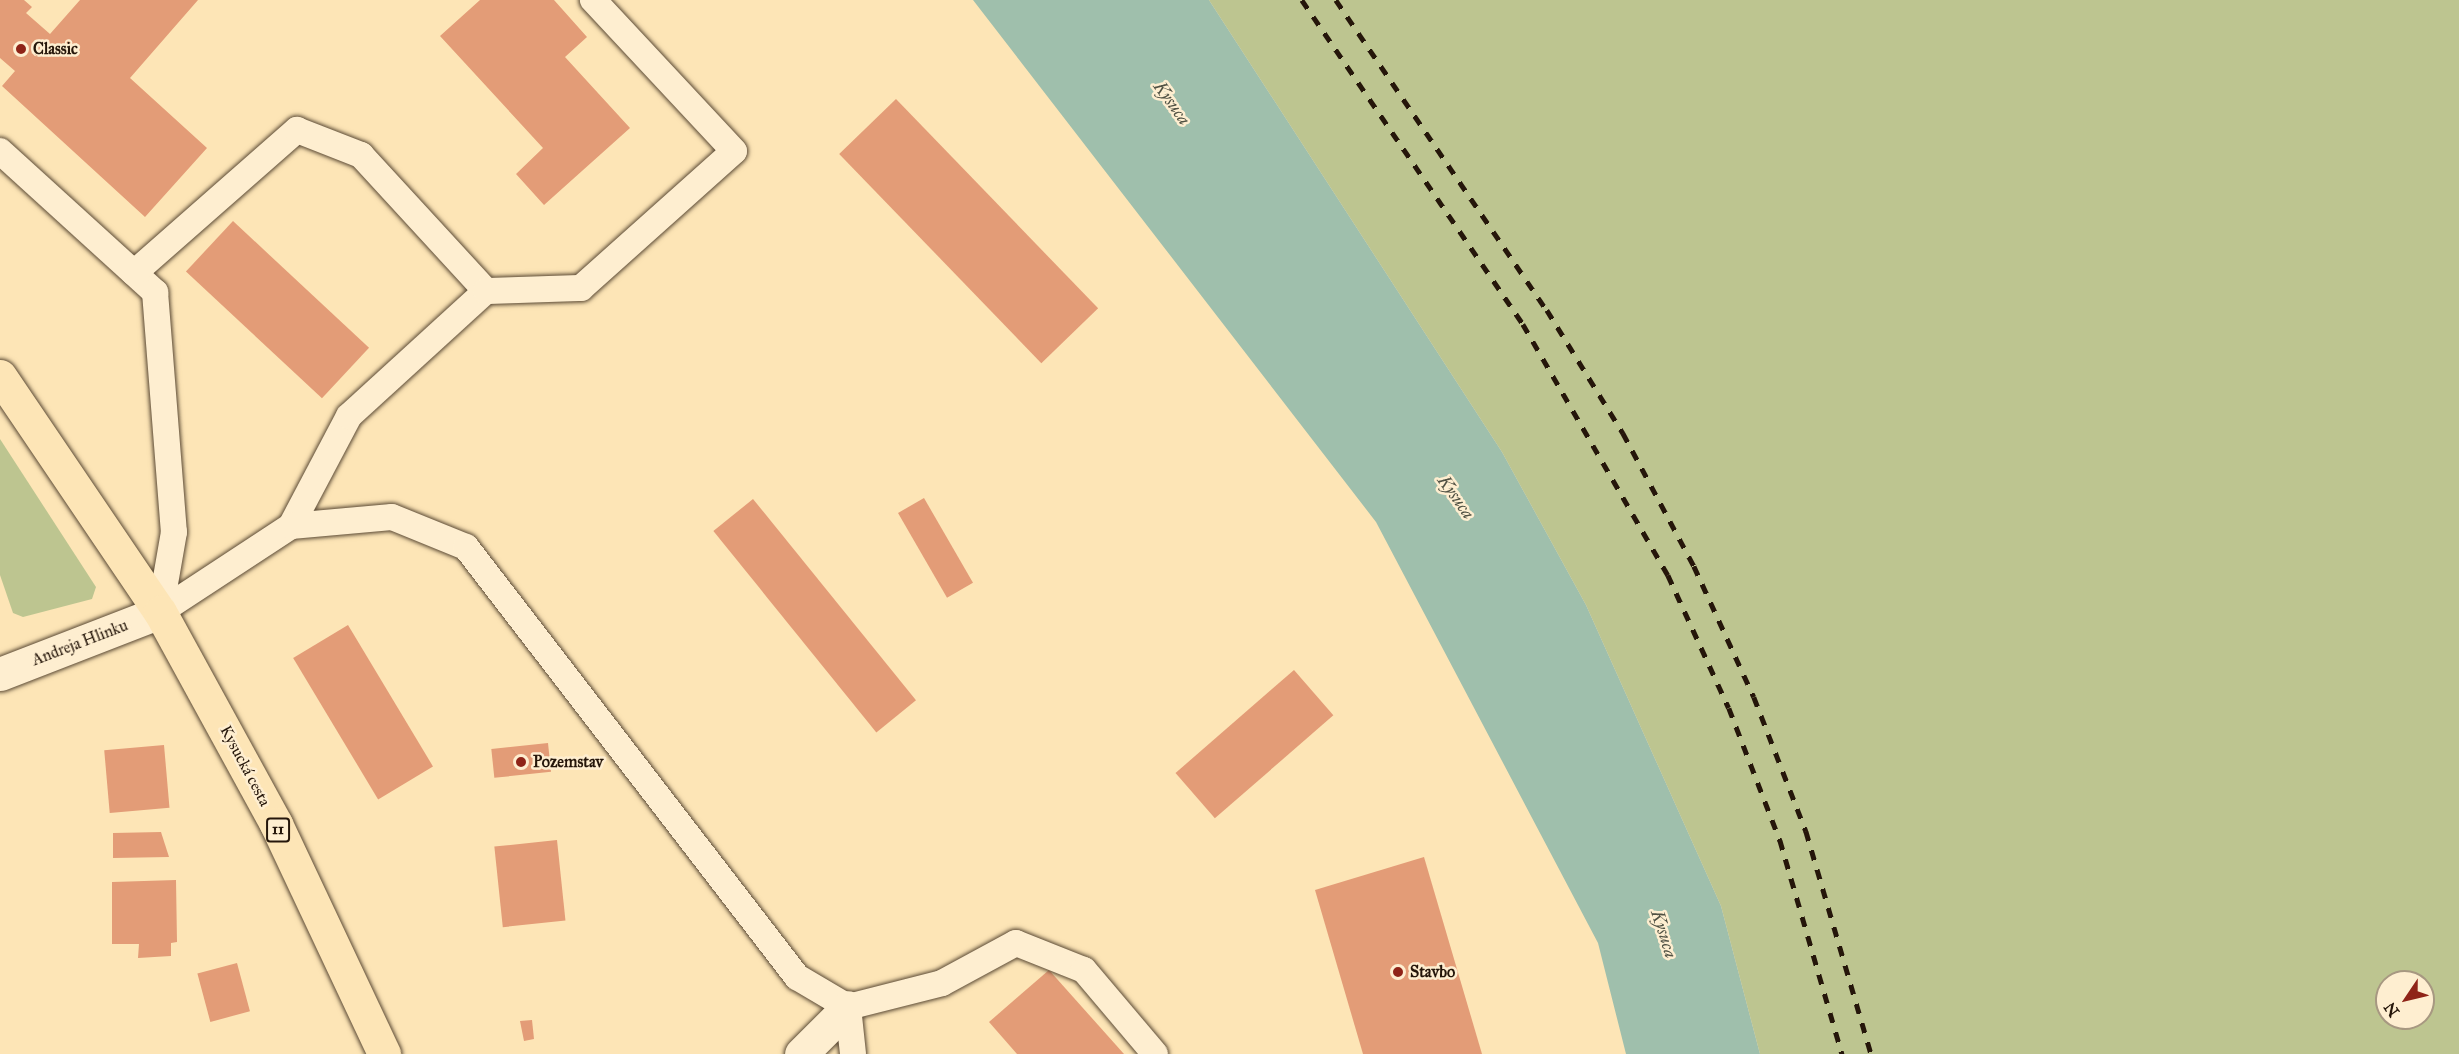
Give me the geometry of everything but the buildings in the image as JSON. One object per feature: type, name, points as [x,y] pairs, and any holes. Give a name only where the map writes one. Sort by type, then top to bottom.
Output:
[{"type":"main road","name":"11","points":[[0,376],[160,612]]},
{"type":"main road","name":"Kysucká cesta","points":[[160,612],[276,824],[384,1054]]},
{"type":"street","name":"Andreja Hlinku","points":[[0,674],[160,612]]},
{"type":"street","points":[[801,1054],[848,1007]]},
{"type":"lane","points":[[291,526],[349,416],[486,291],[582,288],[734,151],[593,0]]},
{"type":"lane","points":[[134,273],[297,130],[361,155],[486,291]]},
{"type":"lane","points":[[0,151],[155,292],[174,532],[160,612]]},
{"type":"lane","points":[[160,612],[291,526],[392,517],[466,547],[797,977],[848,1007],[942,983],[1016,943],[1083,970],[1155,1054]]},
{"type":"lane","points":[[848,1007],[853,1054]]},
{"type":"green space","points":[[1209,0],[2459,0],[2459,1054],[1760,1054],[1721,906],[1586,605],[1502,452]]},
{"type":"green space","points":[[0,439],[96,587],[92,599],[23,617],[13,613],[0,575]]},
{"type":"water","name":"Kysuca","points":[[973,0],[1209,0],[1502,452],[1586,605],[1721,906],[1760,1054],[1626,1054],[1598,943],[1376,522]]},
{"type":"railway","points":[[1302,0],[1523,324],[1668,575],[1729,708],[1780,840],[1842,1054]]},
{"type":"railway","points":[[1336,0],[1547,310],[1623,433],[1694,566],[1754,697],[1806,831],[1871,1054]]},
{"type":"place","name":"Classic","points":[[21,49]]},
{"type":"place","name":"Pozemstav","points":[[521,762]]},
{"type":"place","name":"Stavbo","points":[[1398,972]]}]
